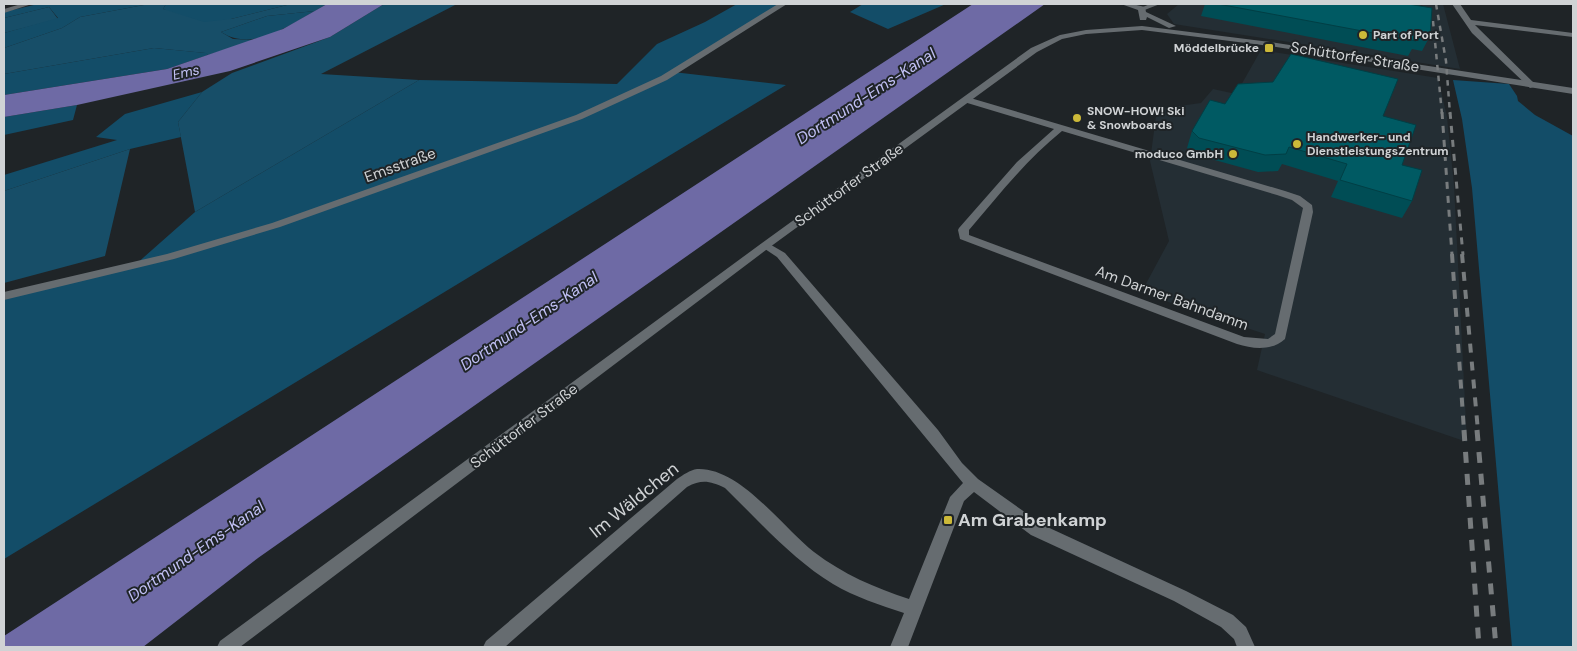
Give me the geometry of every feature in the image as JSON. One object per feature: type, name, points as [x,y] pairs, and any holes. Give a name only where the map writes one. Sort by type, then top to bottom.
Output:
[{"type":"street","points":[[4,11],[28,4]]},
{"type":"street","name":"Emsstraße","points":[[4,296],[170,257],[276,225],[579,117],[664,78],[783,4]]},
{"type":"street","points":[[1124,4],[1166,24],[1196,33]]},
{"type":"street","points":[[1142,11],[1156,4]]},
{"type":"street","points":[[1456,4],[1467,22],[1533,86]]},
{"type":"street","points":[[1142,11],[1142,28]]},
{"type":"street","points":[[1467,22],[1573,35]]},
{"type":"street","name":"Schüttorfer Straße","points":[[226,647],[766,245],[968,100],[1034,50],[1060,38],[1105,30],[1142,28],[1196,33],[1573,91]]},
{"type":"street","name":"Am Darmer Bahndamm","points":[[968,100],[1281,193],[1296,198],[1308,207],[1281,336],[1278,340],[1271,343],[1242,341],[964,237],[963,230],[977,214],[1018,168],[1060,128]]},
{"type":"street","points":[[766,245],[781,255],[933,434],[957,467],[973,483],[1037,530],[1180,596],[1227,621],[1240,633],[1246,647]]},
{"type":"street","name":"Im Wäldchen","points":[[492,647],[682,483],[696,475],[713,476],[730,484],[807,556],[840,579],[877,596],[913,608]]},
{"type":"street","points":[[899,647],[958,497],[973,483]]},
{"type":"shaded area","points":[[38,4],[149,4],[80,17],[62,28],[4,48],[4,33],[58,18],[49,7],[4,18],[4,12]]},
{"type":"shaded area","points":[[149,4],[166,4],[163,9],[231,19],[291,4],[327,4],[315,11],[267,16],[221,32],[233,39],[257,40],[208,55],[205,53],[154,48],[4,74],[4,48],[62,28],[80,17]]},
{"type":"shaded area","points":[[166,4],[291,4],[231,19],[204,22],[163,9]]},
{"type":"shaded area","points":[[384,4],[457,4],[321,74],[419,80],[195,212],[178,122],[202,92],[232,73],[330,37]]},
{"type":"shaded area","points":[[737,4],[780,4],[673,72],[786,85],[4,559],[4,299],[135,265],[195,212],[419,80],[617,84],[657,44],[705,22]]},
{"type":"shaded area","points":[[863,4],[946,4],[888,29],[850,12]]},
{"type":"shaded area","points":[[1179,4],[1414,4],[1418,20],[1425,21],[1422,4],[1443,4],[1460,69],[1174,24],[1167,14]]},
{"type":"shaded area","points":[[49,7],[58,19],[4,33],[4,18]]},
{"type":"shaded area","points":[[315,11],[281,30],[257,38],[233,37],[221,32],[267,16]]},
{"type":"shaded area","points":[[154,48],[206,53],[208,55],[167,69],[4,95],[4,74]]},
{"type":"shaded area","points":[[1261,50],[1438,78],[1447,117],[1454,185],[1467,442],[1257,370],[1265,334],[1141,293],[1169,241],[1150,161],[1157,109],[1201,103],[1213,89],[1236,94]]},
{"type":"shaded area","points":[[1453,80],[1509,84],[1518,101],[1535,115],[1573,136],[1573,647],[1512,647],[1472,188],[1462,119]]},
{"type":"shaded area","points":[[202,92],[178,122],[181,137],[130,149],[4,191],[4,175],[117,140],[96,137],[125,114]]},
{"type":"shaded area","points":[[77,105],[73,120],[4,135],[4,117]]},
{"type":"shaded area","points":[[130,149],[105,256],[4,283],[4,191]]},
{"type":"water","name":"Ems","points":[[327,4],[384,4],[330,37],[230,71],[77,105],[4,117],[4,95],[167,69],[283,29]]},
{"type":"water","name":"Dortmund-Ems-Kanal","points":[[973,4],[1045,4],[258,558],[143,647],[4,647],[4,636]]},
{"type":"building","points":[[1218,4],[1408,4],[1432,8],[1430,36],[1417,33],[1416,41]]},
{"type":"building","name":"Handwerker- und DienstleistungsZentrum","points":[[1291,54],[1398,79],[1383,116],[1416,125],[1402,165],[1422,170],[1412,201],[1340,180],[1347,164],[1289,147],[1286,154],[1265,155],[1199,138],[1192,131],[1210,100],[1225,104],[1238,84],[1273,82]]},
{"type":"railway","points":[[1436,4],[1446,61],[1450,114]]},
{"type":"railway","points":[[1433,21],[1442,114]]},
{"type":"railway","points":[[1442,112],[1452,255]]},
{"type":"railway","points":[[1450,112],[1463,255]]},
{"type":"railway","points":[[1452,254],[1464,431]]},
{"type":"railway","points":[[1462,254],[1478,431]]},
{"type":"railway","points":[[1464,430],[1479,647]]},
{"type":"railway","points":[[1477,430],[1496,647]]},
{"type":"place","name":"Part of Port","points":[[1363,35]]},
{"type":"place","name":"Möddelbrücke","points":[[1269,48]]},
{"type":"place","name":"SNOW-HOW! Ski & Snowboards","points":[[1077,118]]},
{"type":"place","name":"Handwerker- und DienstleistungsZentrum","points":[[1297,144]]},
{"type":"place","name":"moduco GmbH","points":[[1233,154]]},
{"type":"place","name":"Am Grabenkamp","points":[[948,520]]}]
